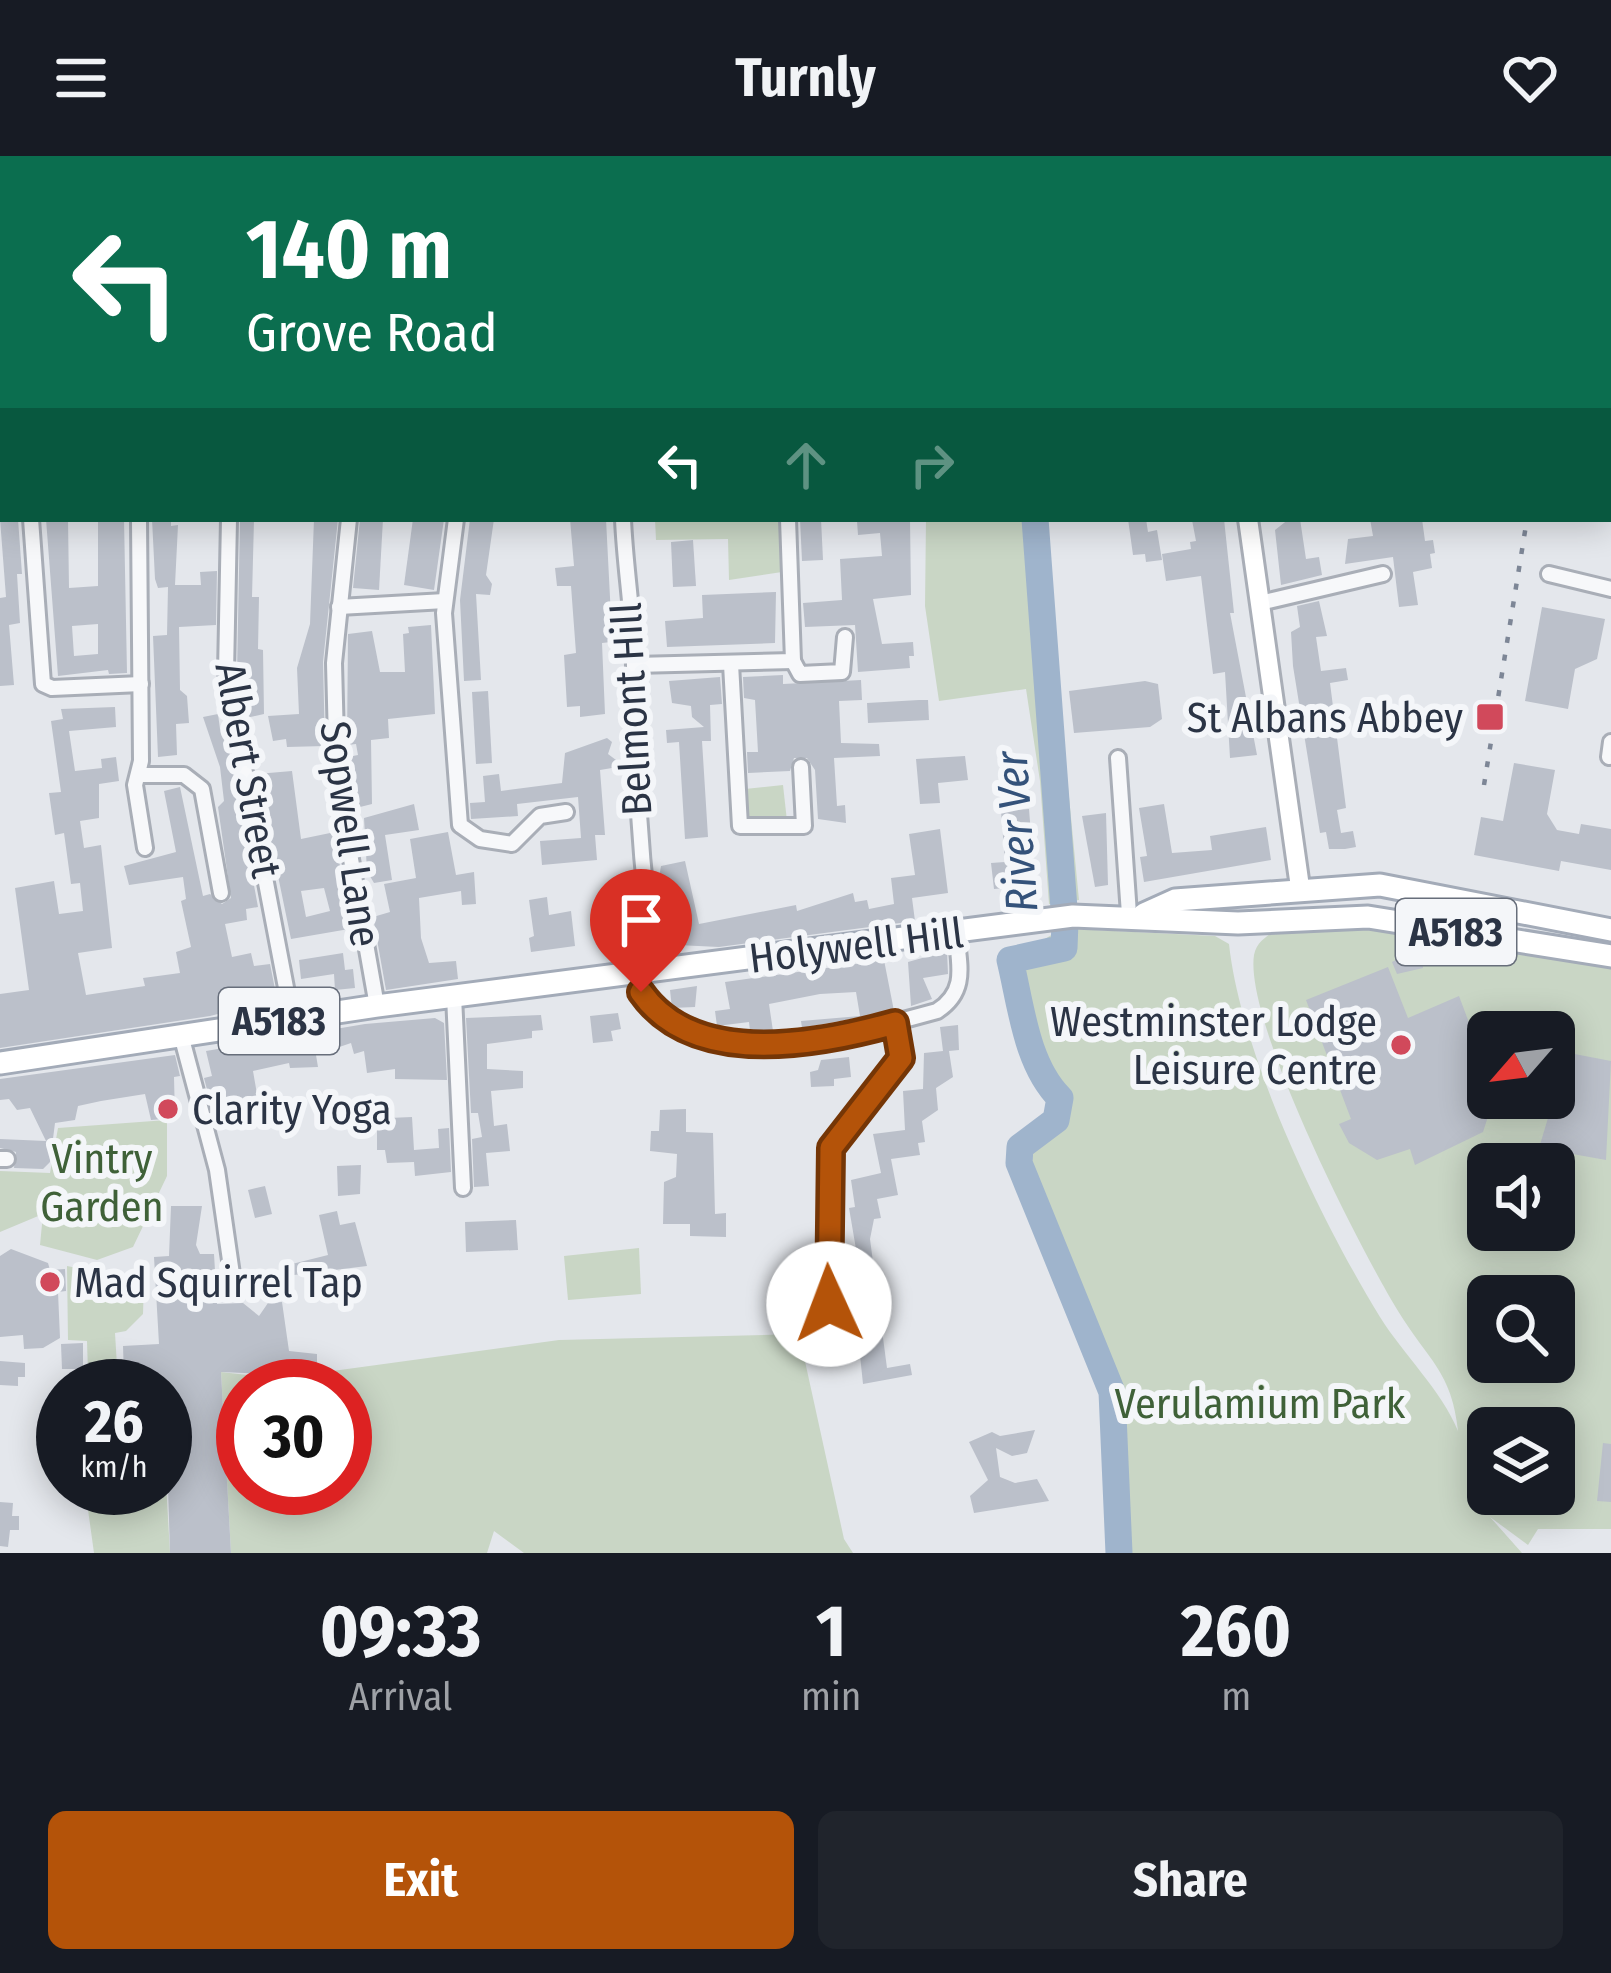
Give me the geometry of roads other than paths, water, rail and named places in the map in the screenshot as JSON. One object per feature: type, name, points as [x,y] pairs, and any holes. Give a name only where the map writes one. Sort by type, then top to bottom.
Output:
[{"type":"main road","name":"Holywell Hill","points":[[1136,915],[1175,900],[1300,887],[1380,885],[1611,930]]},
{"type":"main road","points":[[1300,887],[1301,919]]},
{"type":"main road","name":"Holywell Hill","points":[[0,1063],[377,1006],[1065,917],[1136,915],[1178,922],[1394,920],[1611,956]]},
{"type":"street","points":[[31,522],[43,684],[52,688],[141,684]]},
{"type":"street","points":[[139,522],[141,684],[135,785],[145,848]]},
{"type":"street","name":"Albert Street","points":[[229,522],[228,685],[292,1019]]},
{"type":"street","name":"Sopwell Lane","points":[[349,522],[333,698],[337,779],[377,1006]]},
{"type":"street","points":[[457,522],[445,602],[460,824],[480,839],[512,844],[540,817],[566,812]]},
{"type":"street","name":"Belmont Hill","points":[[623,522],[647,971]]},
{"type":"street","points":[[788,522],[793,661],[800,674],[842,672],[845,637]]},
{"type":"street","points":[[1248,522],[1300,887]]},
{"type":"street","points":[[1260,603],[1384,570],[1387,592]]},
{"type":"street","points":[[1549,574],[1611,589]]},
{"type":"street","points":[[339,607],[445,602]]},
{"type":"street","points":[[634,665],[793,661]]},
{"type":"street","points":[[730,841],[740,826],[731,664]]},
{"type":"street","points":[[1118,758],[1136,915]]},
{"type":"street","points":[[740,826],[803,826],[801,767]]},
{"type":"street","points":[[139,775],[184,775],[202,789],[221,893]]},
{"type":"street","points":[[647,971],[641,992],[656,1013],[678,1029],[707,1038],[831,1039],[937,1011],[958,993],[956,932]]},
{"type":"street","points":[[454,997],[463,1188]]},
{"type":"street","points":[[829,1304],[831,1148],[901,1058],[895,1023]]},
{"type":"street","points":[[181,1036],[217,1170],[235,1288]]},
{"type":"waterway","name":"River Ver","points":[[1035,522],[1065,922],[1064,948],[1010,960],[1032,1051],[1060,1098],[1056,1120],[1020,1147],[1019,1163],[1112,1392],[1119,1553]]},
{"type":"railway","points":[[1484,785],[1527,522]]},
{"type":"place","name":"St Albans Abbey","points":[[1490,717]]},
{"type":"place","name":"Westminster Lodge Leisure Centre","points":[[1401,1045]]},
{"type":"place","name":"Clarity Yoga","points":[[168,1109]]},
{"type":"place","name":"Mad Squirrel Tap","points":[[50,1282]]},
{"type":"park label","name":"Vintry Garden","points":[[102,1182]]},
{"type":"park label","name":"Verulamium Park","points":[[1260,1403]]}]
